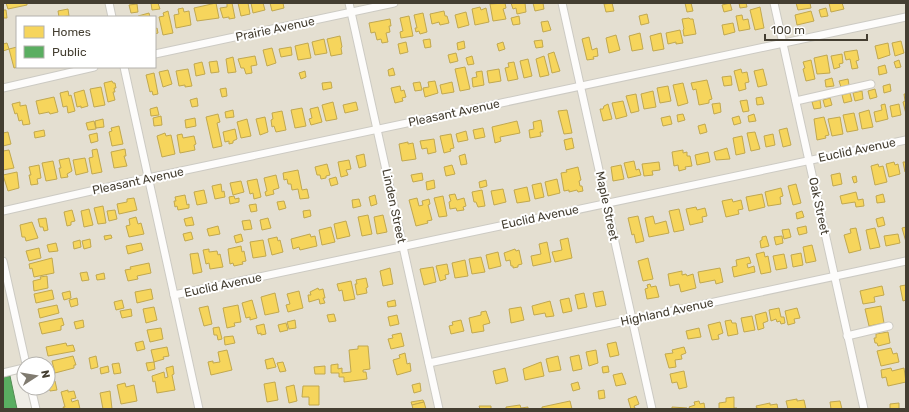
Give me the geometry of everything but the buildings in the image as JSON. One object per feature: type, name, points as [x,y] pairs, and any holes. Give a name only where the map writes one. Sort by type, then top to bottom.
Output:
[{"type":"street","points":[[108,3],[112,16]]},
{"type":"street","name":"Linden Street","points":[[348,3],[439,409]]},
{"type":"street","name":"Prairie Avenue","points":[[156,54],[394,3]]},
{"type":"street","name":"Maple Street","points":[[562,3],[652,409]]},
{"type":"street","name":"Oak Street","points":[[774,3],[864,409]]},
{"type":"street","name":"Pleasant Avenue","points":[[3,211],[148,178],[906,17]]},
{"type":"street","points":[[3,88],[90,68]]},
{"type":"street","points":[[124,68],[199,409]]},
{"type":"street","points":[[796,101],[871,84]]},
{"type":"street","name":"Euclid Avenue","points":[[174,295],[906,140]]},
{"type":"street","name":"Highland Avenue","points":[[428,363],[906,261]]},
{"type":"street","points":[[4,266],[24,356]]},
{"type":"street","points":[[848,336],[889,326]]},
{"type":"street","points":[[3,372],[16,370]]},
{"type":"street","points":[[33,396],[36,409]]},
{"type":"shaded area","points":[[3,3],[106,3],[109,16],[16,16],[16,68],[121,68],[146,176],[3,208]]},
{"type":"shaded area","points":[[111,3],[346,3],[374,128],[150,175],[125,68],[156,68],[156,16],[114,16]]},
{"type":"shaded area","points":[[351,3],[906,3],[906,259],[837,273],[785,40],[378,126]]},
{"type":"shaded area","points":[[782,45],[863,409],[203,409],[188,352],[150,180]]},
{"type":"shaded area","points":[[146,181],[197,409],[38,409],[36,396],[56,396],[56,356],[26,356],[3,249],[3,214]]},
{"type":"shaded area","points":[[906,264],[906,409],[867,409],[837,278]]},
{"type":"shaded area","points":[[3,272],[22,356],[16,356],[16,367],[3,370]]}]
